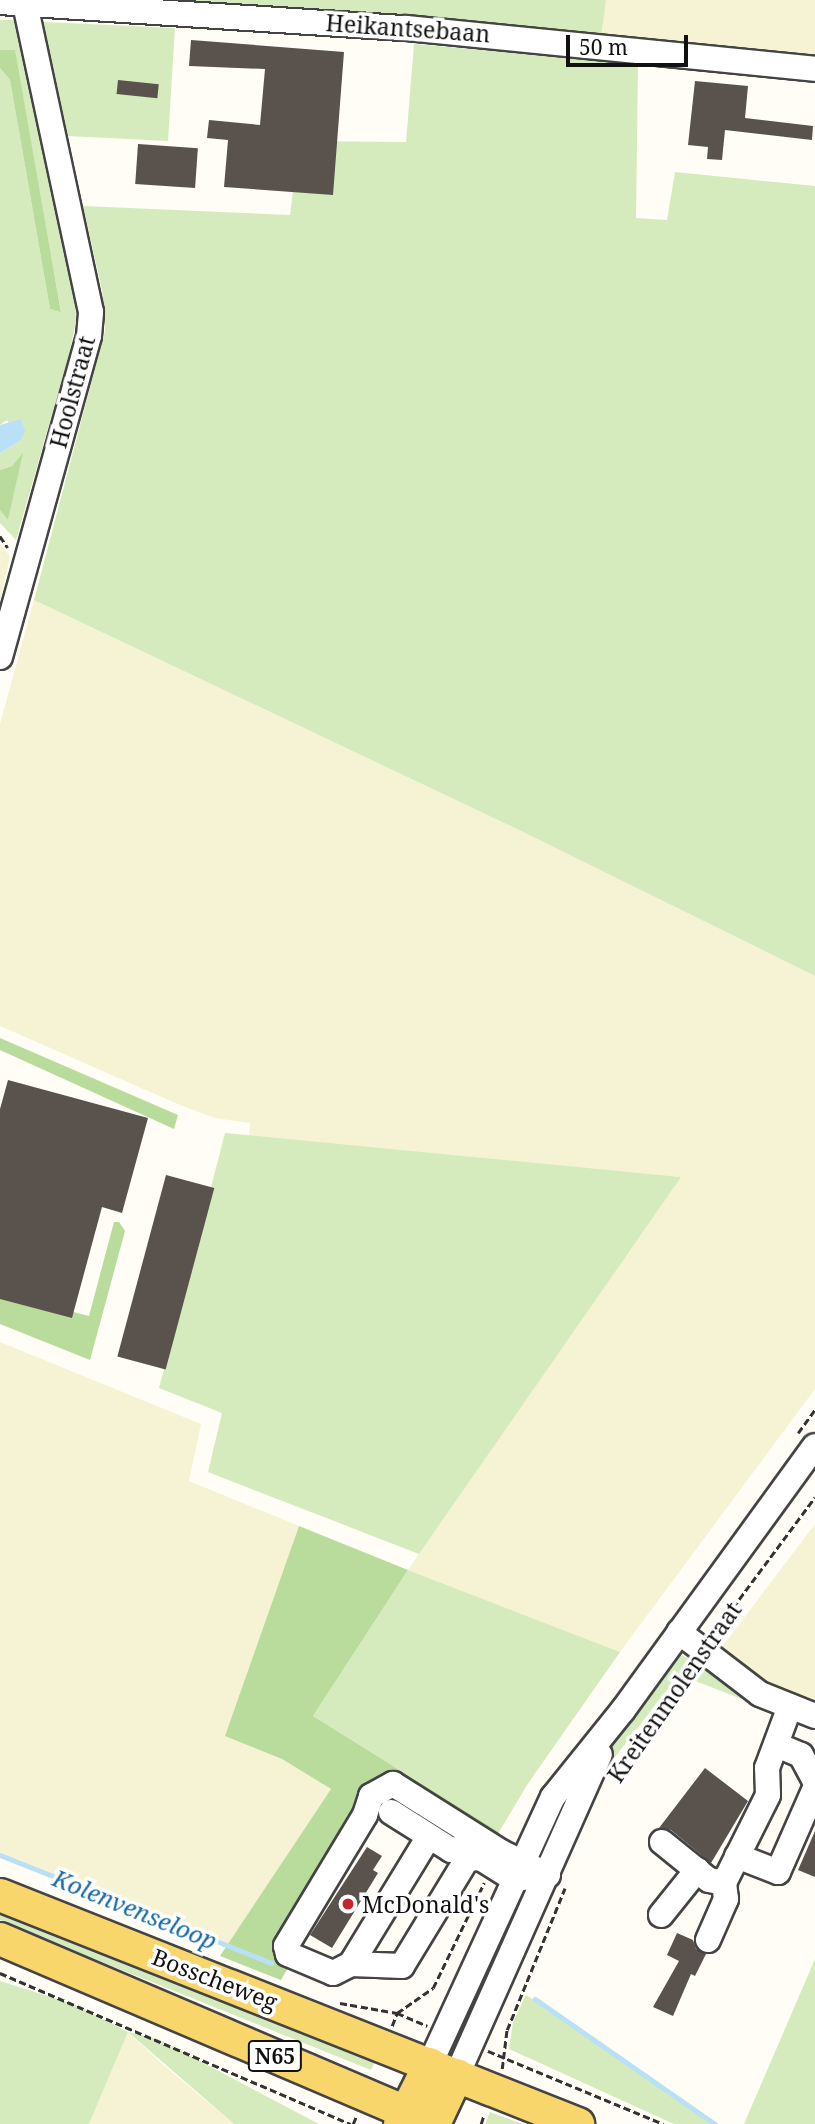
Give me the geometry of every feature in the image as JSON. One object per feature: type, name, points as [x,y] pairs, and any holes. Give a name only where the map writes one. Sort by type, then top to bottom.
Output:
[{"type":"main road","name":"Bosscheweg","points":[[0,1895],[444,2070]]},
{"type":"main road","name":"Bosscheweg","points":[[0,1939],[413,2120]]},
{"type":"main road","points":[[413,2120],[444,2070]]},
{"type":"main road","name":"N65","points":[[444,2070],[578,2124]]},
{"type":"street","name":"Heikantsebaan","points":[[0,2],[24,1],[460,32],[815,69]]},
{"type":"street","name":"Hoolstraat","points":[[0,657],[89,335],[91,312],[24,1]]},
{"type":"street","name":"Kreitenmolenstraat","points":[[444,2070],[513,1865],[566,1777],[624,1710],[815,1446]]},
{"type":"street","points":[[679,1632],[760,1694],[815,1716]]},
{"type":"street","points":[[708,1940],[726,1899],[724,1883],[768,1795],[767,1768],[790,1706]]},
{"type":"street","name":"Kreitenmolenstraat","points":[[444,2070],[557,1879],[583,1784],[624,1710]]},
{"type":"street","points":[[737,1856],[778,1872],[813,1795],[801,1755],[776,1745]]},
{"type":"street","points":[[513,1865],[395,1783],[374,1792],[365,1815],[286,1947],[288,1954],[333,1973],[351,1964],[402,1966],[467,1859],[480,1858],[513,1865],[557,1879]]},
{"type":"street","points":[[391,1812],[428,1838],[451,1850],[473,1846],[513,1865]]},
{"type":"street","points":[[351,1964],[428,1838]]},
{"type":"street","points":[[662,1842],[709,1880],[724,1883]]},
{"type":"street","points":[[661,1915],[697,1870]]},
{"type":"path","name":"Kreitenmolenstraat","points":[[614,1774],[815,1497]]},
{"type":"path","points":[[557,1879],[507,2030],[506,2059],[663,2124]]},
{"type":"path","points":[[0,1973],[351,2124]]},
{"type":"shaded area","points":[[606,0],[815,0],[815,62],[601,38]]},
{"type":"shaded area","points":[[0,544],[10,556],[0,601]]},
{"type":"shaded area","points":[[34,600],[517,829],[815,976],[815,1389],[620,1652],[408,1570],[680,1177],[249,1136],[250,1123],[215,1118],[180,1105],[0,1026],[0,724]]},
{"type":"shaded area","points":[[0,1342],[201,1424],[189,1481],[299,1526],[226,1736],[282,1759],[331,1789],[227,1946],[0,1856]]},
{"type":"shaded area","points":[[815,1524],[815,1706],[777,1691],[719,1651]]},
{"type":"shaded area","points":[[128,2032],[161,2063],[234,2124],[89,2124]]},
{"type":"green space","points":[[103,0],[606,0],[601,38]]},
{"type":"green space","points":[[0,20],[16,20],[75,291],[76,321],[69,355],[16,540],[0,523],[0,510],[8,519],[22,455],[12,466],[0,470],[0,453],[20,441],[7,420],[0,425],[0,68],[10,80],[50,309],[61,311],[14,50],[0,50]]},
{"type":"green space","points":[[43,22],[175,28],[168,141],[68,136]]},
{"type":"green space","points":[[414,44],[638,64],[636,218],[667,220],[675,172],[815,186],[815,976],[517,829],[34,600],[105,331],[102,290],[83,206],[290,215],[299,141],[406,142]]},
{"type":"green space","points":[[0,50],[15,50],[61,312],[50,309],[10,80],[0,68]]},
{"type":"green space","points":[[23,453],[8,520],[0,510],[0,470],[12,466]]},
{"type":"green space","points":[[0,1038],[178,1115],[174,1129],[0,1050]]},
{"type":"green space","points":[[225,1133],[681,1177],[419,1554],[208,1472],[222,1413],[159,1388]]},
{"type":"green space","points":[[114,1222],[119,1222],[125,1231],[90,1360],[0,1324],[0,1293],[89,1316]]},
{"type":"green space","points":[[299,1526],[408,1570],[313,1716],[499,1832],[494,1839],[396,1779],[281,1980],[220,1956],[331,1789],[282,1759],[225,1736]]},
{"type":"green space","points":[[408,1570],[620,1652],[527,1785],[499,1832],[313,1716]]},
{"type":"green space","points":[[680,1655],[691,1659],[584,1797],[610,1747]]},
{"type":"green space","points":[[705,1664],[757,1705],[693,1680]]},
{"type":"green space","points":[[0,1912],[377,2057],[371,2070],[32,1934],[0,1920]]},
{"type":"green space","points":[[815,1959],[815,2124],[744,2124]]},
{"type":"green space","points":[[0,1981],[76,2005],[128,2032],[89,2124],[0,2124]]},
{"type":"green space","points":[[526,1995],[625,2059],[716,2124],[674,2124],[509,2049],[513,2022]]},
{"type":"green space","points":[[128,2032],[158,2039],[319,2124],[234,2124]]},
{"type":"green space","points":[[490,2112],[522,2124],[485,2124]]},
{"type":"water","points":[[21,419],[25,431],[20,441],[0,453],[0,425]]},
{"type":"building","points":[[191,40],[344,52],[333,195],[224,187],[228,140],[207,138],[209,120],[260,125],[265,69],[189,66]]},
{"type":"building","points":[[118,80],[159,84],[157,98],[117,94]]},
{"type":"building","points":[[695,81],[748,86],[745,118],[813,126],[812,140],[725,130],[722,160],[707,159],[708,147],[688,145]]},
{"type":"building","points":[[138,144],[198,148],[195,188],[135,184]]},
{"type":"building","points":[[8,1080],[148,1118],[122,1213],[102,1207],[72,1318],[0,1299],[0,1109]]},
{"type":"building","points":[[166,1175],[214,1188],[166,1370],[117,1357]]},
{"type":"building","points":[[705,1768],[748,1801],[711,1863],[671,1830],[659,1828]]},
{"type":"building","points":[[815,1831],[815,1877],[798,1870]]},
{"type":"building","points":[[367,1847],[382,1856],[373,1870],[378,1873],[332,1948],[310,1935]]},
{"type":"building","points":[[677,1933],[693,1940],[696,1949],[706,1954],[695,1976],[691,1974],[673,2016],[653,2007],[679,1961],[667,1955]]},
{"type":"waterway","name":"Kolenvenseloop","points":[[0,1855],[271,1963]]},
{"type":"waterway","name":"Kolenvenseloop","points":[[535,1999],[715,2124]]},
{"type":"place","name":"McDonald's","points":[[348,1904]]}]
